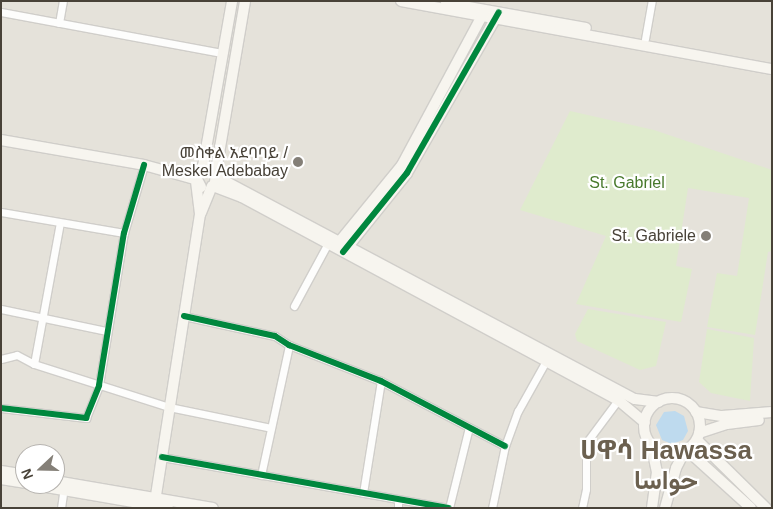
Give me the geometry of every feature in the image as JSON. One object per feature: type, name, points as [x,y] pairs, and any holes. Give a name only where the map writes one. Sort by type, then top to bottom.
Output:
[{"type":"main road","points":[[154,504],[200,214],[198,174],[232,1]]},
{"type":"main road","points":[[200,214],[214,180],[245,1]]},
{"type":"main road","points":[[401,1],[464,13],[484,13]]},
{"type":"main road","points":[[439,1],[497,16],[772,69]]},
{"type":"main road","points":[[464,13],[471,24],[470,38]]},
{"type":"main road","points":[[339,246],[402,165],[484,13]]},
{"type":"main road","points":[[339,246],[407,173],[497,16]]},
{"type":"main road","points":[[497,16],[645,39],[772,62]]},
{"type":"main road","points":[[1,140],[171,171],[198,174],[214,180],[242,197],[635,399],[659,402],[679,400],[696,412],[722,416],[772,412]]},
{"type":"main road","points":[[198,174],[202,188],[214,180]]},
{"type":"main road","points":[[339,246],[618,400],[645,423],[657,472],[652,508]]},
{"type":"main road","points":[[645,423],[650,411],[659,402]]},
{"type":"main road","points":[[696,412],[698,436],[766,508]]},
{"type":"main road","points":[[665,508],[676,468],[698,436],[727,424],[772,419]]},
{"type":"main road","points":[[651,444],[664,453],[686,451],[703,463],[751,508]]},
{"type":"main road","points":[[676,468],[688,460],[703,463]]},
{"type":"main road","points":[[1,471],[15,473]]},
{"type":"main road","points":[[1,479],[15,481]]},
{"type":"main road","points":[[65,486],[168,508]]},
{"type":"main road","points":[[154,504],[213,508]]},
{"type":"street","points":[[59,23],[63,1]]},
{"type":"street","points":[[645,39],[652,1]]},
{"type":"street","points":[[1,12],[222,53]]},
{"type":"street","points":[[1,408],[82,420],[86,418],[99,385],[106,331],[124,233],[144,165]]},
{"type":"street","points":[[1,212],[124,233]]},
{"type":"street","points":[[34,364],[60,223]]},
{"type":"street","points":[[294,306],[339,246]]},
{"type":"street","points":[[1,309],[42,316],[106,331]]},
{"type":"street","points":[[184,316],[268,333],[289,346],[381,381],[505,446]]},
{"type":"street","points":[[261,475],[289,346]]},
{"type":"street","points":[[1,359],[14,354],[34,364],[169,407],[270,428]]},
{"type":"street","points":[[492,508],[505,446],[518,410],[546,361]]},
{"type":"street","points":[[363,494],[381,381]]},
{"type":"street","points":[[582,508],[586,489],[586,443],[618,400]]},
{"type":"street","points":[[162,457],[363,494],[398,504],[449,508],[470,427]]},
{"type":"street","points":[[61,494],[61,508]]},
{"type":"street","points":[[738,508],[740,497]]},
{"type":"shaded area","points":[[1,1],[772,1],[772,508],[1,508]]},
{"type":"green space","name":"St. Gabriel","points":[[570,111],[654,130],[772,170],[772,251],[768,252],[755,335],[707,327],[717,273],[737,276],[749,198],[688,188],[676,266],[692,269],[681,322],[576,304],[606,236],[520,210]]},
{"type":"green space","points":[[588,309],[666,322],[656,366],[640,370],[577,341],[575,334]]},
{"type":"green space","points":[[707,329],[754,338],[750,401],[711,393],[699,382]]},
{"type":"water","points":[[675,411],[684,416],[688,431],[683,440],[672,444],[662,440],[656,425],[664,412]]},
{"type":"cycle path","points":[[343,252],[407,173],[499,12]]},
{"type":"cycle path","points":[[1,408],[86,418],[99,385],[124,233],[144,165]]},
{"type":"cycle path","points":[[184,316],[275,336],[289,345],[381,381],[505,446]]},
{"type":"cycle path","points":[[162,457],[449,508]]},
{"type":"place","name":"መስቀል አደባባይ / Meskel Adebabay","points":[[298,162]]},
{"type":"place","name":"St. Gabriele","points":[[706,236]]},
{"type":"district","name":"ሀዋሳ Hawassa حواسا","points":[[666,466]]}]
